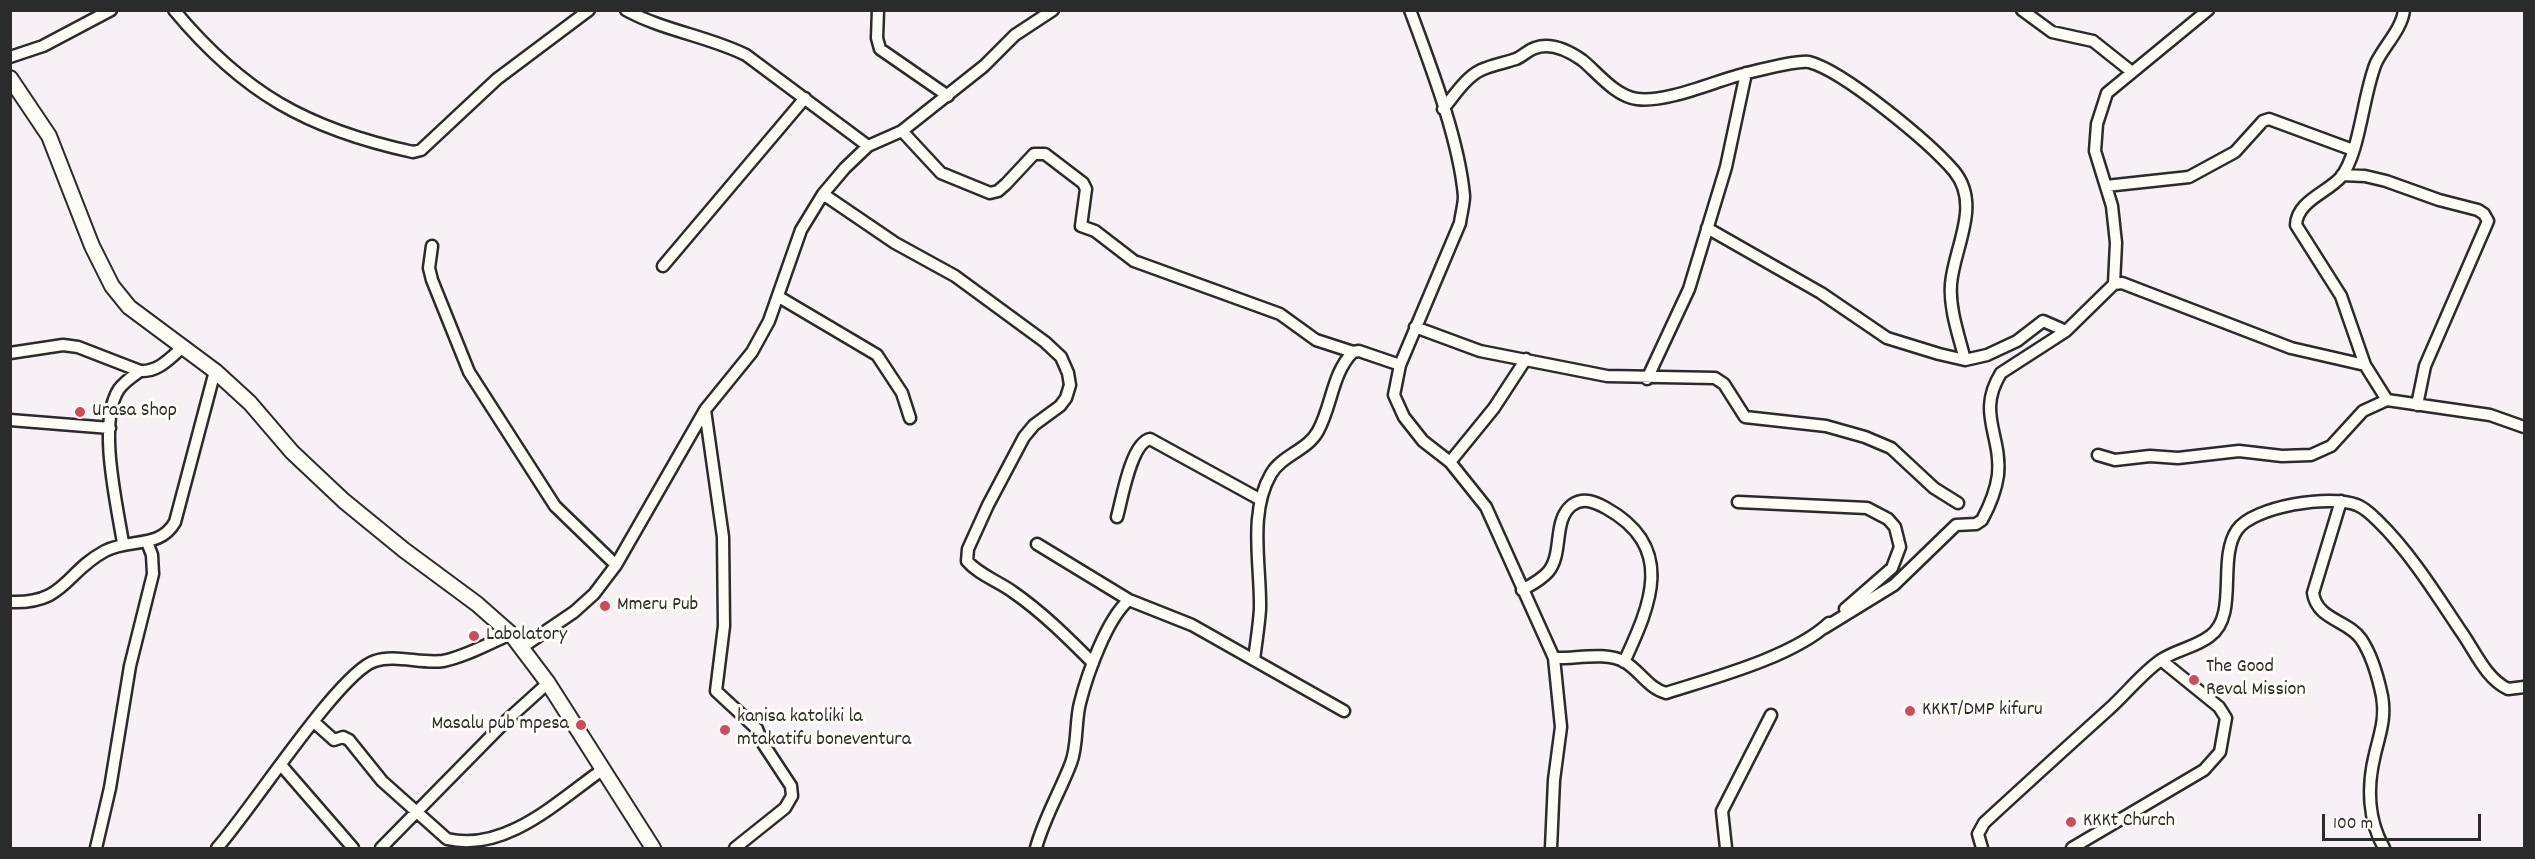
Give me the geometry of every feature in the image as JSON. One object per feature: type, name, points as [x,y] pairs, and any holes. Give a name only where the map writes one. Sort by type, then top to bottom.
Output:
[{"type":"street","points":[[10,57],[43,46],[111,10]]},
{"type":"street","points":[[174,10],[220,61],[250,86],[283,108],[310,120],[413,152],[421,150],[497,80],[589,10]]},
{"type":"street","points":[[626,10],[655,23],[726,44],[746,55],[868,146]]},
{"type":"street","points":[[878,10],[877,38],[880,49],[948,96]]},
{"type":"street","points":[[521,648],[574,612],[594,594],[616,565],[705,410],[752,352],[779,297],[801,230],[823,194],[868,146],[902,131],[984,66],[1014,35],[1053,10]]},
{"type":"street","points":[[1410,10],[1443,109],[1460,170],[1464,198],[1460,223],[1400,365],[1394,395],[1404,417],[1423,441],[1450,462],[1486,507],[1554,658],[1561,726],[1554,780],[1551,849]]},
{"type":"street","points":[[2022,10],[2052,32],[2093,41],[2132,72]]},
{"type":"street","points":[[2114,284],[2116,243],[2112,206],[2095,151],[2097,124],[2107,93],[2208,10]]},
{"type":"street","points":[[2387,399],[2365,365],[2341,296],[2296,225],[2296,216],[2301,208],[2342,175],[2353,150],[2369,80],[2404,10]]},
{"type":"street","points":[[1443,109],[1464,83],[1479,71],[1548,45],[1579,58],[1624,94],[1637,99],[1719,83],[1746,73],[1800,61],[1821,67],[1862,91],[1954,172],[1965,193],[1967,216],[1951,285],[1954,319],[1965,360]]},
{"type":"street","points":[[1647,379],[1689,289],[1726,167],[1746,73]]},
{"type":"street","points":[[10,78],[49,136],[92,246],[112,286],[129,308],[215,371],[250,404],[292,452],[344,501],[404,550],[477,604],[510,634],[548,683],[653,848]]},
{"type":"street","points":[[663,266],[805,98]]},
{"type":"street","points":[[2106,186],[2189,177],[2235,152],[2263,121],[2269,119],[2353,150]]},
{"type":"street","points":[[902,131],[941,173],[990,193],[998,191],[1006,184],[1034,154],[1045,154],[1083,183],[1086,189],[1081,226],[1095,231],[1134,261],[1280,314],[1316,340],[1400,365]]},
{"type":"street","points":[[2342,175],[2365,176],[2386,181],[2439,200],[2478,210],[2488,221],[2425,366],[2416,405]]},
{"type":"street","points":[[823,194],[895,243],[955,276],[1045,342],[1061,357],[1068,373],[1069,392],[1060,406],[1034,425],[1024,436],[968,549],[967,561],[974,568],[1012,590],[1093,663]]},
{"type":"street","points":[[1707,228],[1821,293],[1887,338],[1965,360],[2004,348],[2043,321],[2066,331]]},
{"type":"street","points":[[432,246],[429,268],[432,280],[469,372],[555,506],[616,565]]},
{"type":"street","points":[[1554,658],[1606,657],[1624,662],[1656,690],[1666,693],[1778,652],[1824,628],[1894,585],[1956,525],[1976,524],[1982,520],[1998,474],[1988,415],[1990,396],[2001,374],[2066,331],[2114,284],[2122,283],[2290,348],[2365,365]]},
{"type":"street","points":[[779,297],[877,355],[902,393],[910,418]]},
{"type":"street","points":[[1415,327],[1480,351],[1607,376],[1647,379],[1706,375],[1724,384],[1744,417],[1826,426],[1865,437],[1891,448],[1934,488],[1958,503]]},
{"type":"street","points":[[10,353],[63,345],[78,347],[94,351],[141,371],[158,369],[183,346]]},
{"type":"street","points":[[1254,660],[1260,609],[1258,535],[1261,500],[1273,471],[1317,434],[1326,416],[1340,370],[1353,352]]},
{"type":"street","points":[[1450,462],[1494,408],[1526,359]]},
{"type":"street","points":[[123,543],[113,475],[110,428],[113,404],[119,389],[141,371]]},
{"type":"street","points":[[10,602],[39,601],[53,595],[85,564],[123,543],[147,542],[165,536],[176,522],[215,371]]},
{"type":"street","points":[[2098,455],[2115,460],[2150,456],[2178,458],[2239,451],[2282,456],[2311,455],[2331,446],[2363,411],[2387,399],[2490,415],[2524,427]]},
{"type":"street","points":[[705,410],[723,537],[724,626],[716,691],[757,729],[791,786],[792,796],[785,808],[735,849]]},
{"type":"street","points":[[10,420],[110,428]]},
{"type":"street","points":[[1117,517],[1133,459],[1140,446],[1150,439],[1261,500]]},
{"type":"street","points":[[1522,590],[1549,571],[1553,563],[1561,520],[1568,509],[1584,500],[1593,501],[1609,510],[1641,536],[1648,551],[1652,570],[1645,618],[1624,662]]},
{"type":"street","points":[[2341,501],[2313,593],[2314,603],[2322,612],[2360,637],[2376,672],[2385,719],[2372,769],[2370,818],[2384,849]]},
{"type":"street","points":[[1982,849],[1978,843],[1978,834],[1984,823],[2161,660],[2211,636],[2220,625],[2225,612],[2229,545],[2238,528],[2252,516],[2311,502],[2341,501],[2356,504],[2381,524],[2434,591],[2496,682],[2508,689],[2524,687]]},
{"type":"street","points":[[1738,502],[1867,508],[1888,519],[1895,527],[1900,547],[1892,568],[1824,628]]},
{"type":"street","points":[[96,849],[108,798],[130,666],[153,574],[152,555],[147,542]]},
{"type":"street","points":[[1036,544],[1129,600],[1191,625],[1344,711]]},
{"type":"street","points":[[1036,849],[1072,760],[1080,703],[1093,663],[1120,608],[1129,600]]},
{"type":"street","points":[[217,849],[314,722],[360,667],[375,660],[444,661],[510,634]]},
{"type":"street","points":[[2072,849],[2204,770],[2220,752],[2226,718],[2219,707],[2161,660]]},
{"type":"street","points":[[381,849],[506,721],[548,683]]},
{"type":"street","points":[[1726,849],[1722,811],[1771,715]]},
{"type":"street","points":[[314,722],[334,740],[343,737],[349,740],[382,781],[447,839],[473,842],[504,835],[537,816],[602,770]]},
{"type":"street","points":[[281,765],[353,849]]},
{"type":"place","name":"Urasa Shop","points":[[80,412]]},
{"type":"place","name":"Mmeru Pub","points":[[605,606]]},
{"type":"place","name":"Labolatory","points":[[474,636]]},
{"type":"place","name":"The Good Reval Mission","points":[[2194,680]]},
{"type":"place","name":"KKKT/DMP kifuru","points":[[1910,711]]},
{"type":"place","name":"Masalu pub mpesa","points":[[581,725]]},
{"type":"place","name":"kanisa katoliki la mtakatifu boneventura","points":[[725,730]]},
{"type":"place","name":"KKKt Church","points":[[2071,822]]}]
